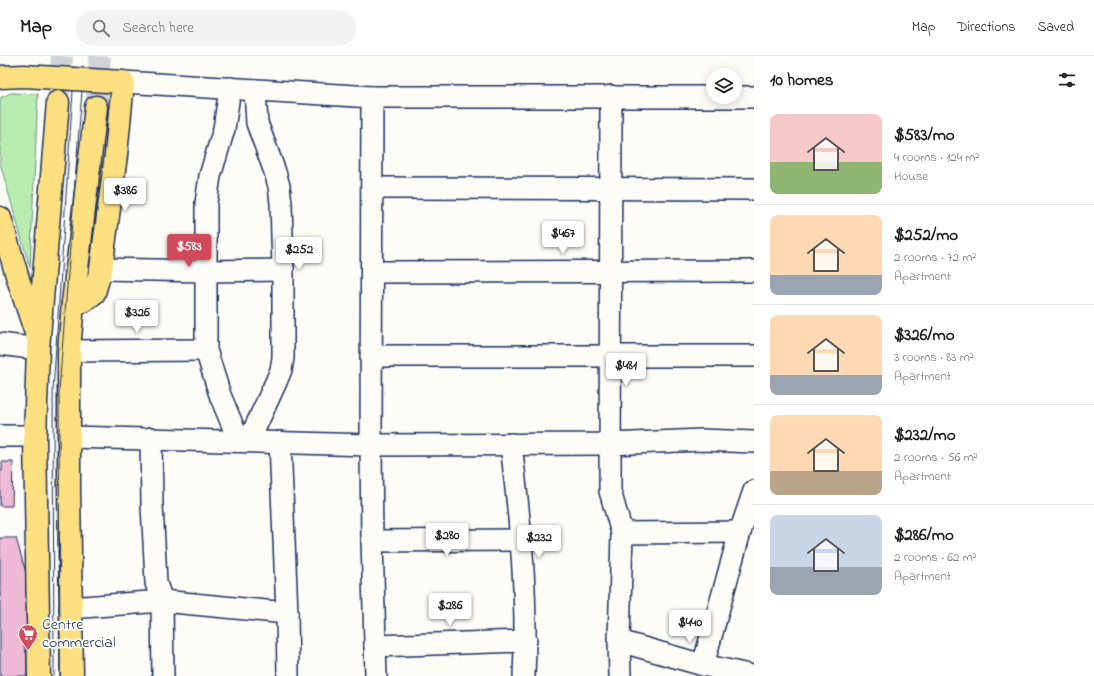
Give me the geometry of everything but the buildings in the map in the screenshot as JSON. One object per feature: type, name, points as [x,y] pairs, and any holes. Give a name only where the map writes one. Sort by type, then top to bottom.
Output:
[{"type":"main road","points":[[0,77],[24,76],[123,82],[116,155],[101,269],[94,293],[84,301],[73,303]]},
{"type":"main road","points":[[39,676],[34,436],[38,344],[58,102]]},
{"type":"main road","points":[[72,676],[68,437],[69,351],[73,303],[96,107]]},
{"type":"main road","points":[[0,218],[38,344]]},
{"type":"street","points":[[123,82],[372,97],[611,96],[754,98]]},
{"type":"street","points":[[230,88],[224,128],[210,176],[206,203],[206,350],[220,395],[244,441]]},
{"type":"street","points":[[244,441],[281,370],[284,345],[281,203],[276,172],[257,122],[255,111],[255,90]]},
{"type":"street","points":[[611,96],[610,491],[622,533],[619,641],[620,676]]},
{"type":"street","points":[[372,97],[371,445],[376,676]]},
{"type":"street","points":[[372,188],[754,189]]},
{"type":"street","points":[[101,269],[206,271],[283,270]]},
{"type":"street","points":[[372,272],[754,271]]},
{"type":"street","points":[[0,344],[38,344]]},
{"type":"street","points":[[69,351],[206,350]]},
{"type":"street","points":[[371,356],[754,356]]},
{"type":"street","points":[[0,436],[34,436]]},
{"type":"street","points":[[68,437],[371,445],[610,444],[702,440],[754,442]]},
{"type":"street","points":[[151,438],[152,505],[156,583],[162,601],[163,676]]},
{"type":"street","points":[[280,442],[288,676]]},
{"type":"street","points":[[511,444],[522,540],[526,641],[524,676]]},
{"type":"street","points":[[703,665],[740,532],[754,491]]},
{"type":"street","points":[[622,533],[740,532]]},
{"type":"street","points":[[372,541],[522,540]]},
{"type":"street","points":[[70,608],[162,601],[287,613]]},
{"type":"street","points":[[375,646],[526,641]]},
{"type":"street","points":[[619,641],[703,665],[753,676]]},
{"type":"green space","points":[[11,93],[38,94],[30,268],[0,163],[0,98]]},
{"type":"tunnel","points":[[58,102],[62,56]]},
{"type":"tunnel","points":[[96,107],[100,56]]},
{"type":"tram line","points":[[54,676],[53,391],[73,91]]},
{"type":"tram line","points":[[60,676],[59,391],[82,91]]},
{"type":"place","name":"Centre commercial","points":[[28,651]]}]
